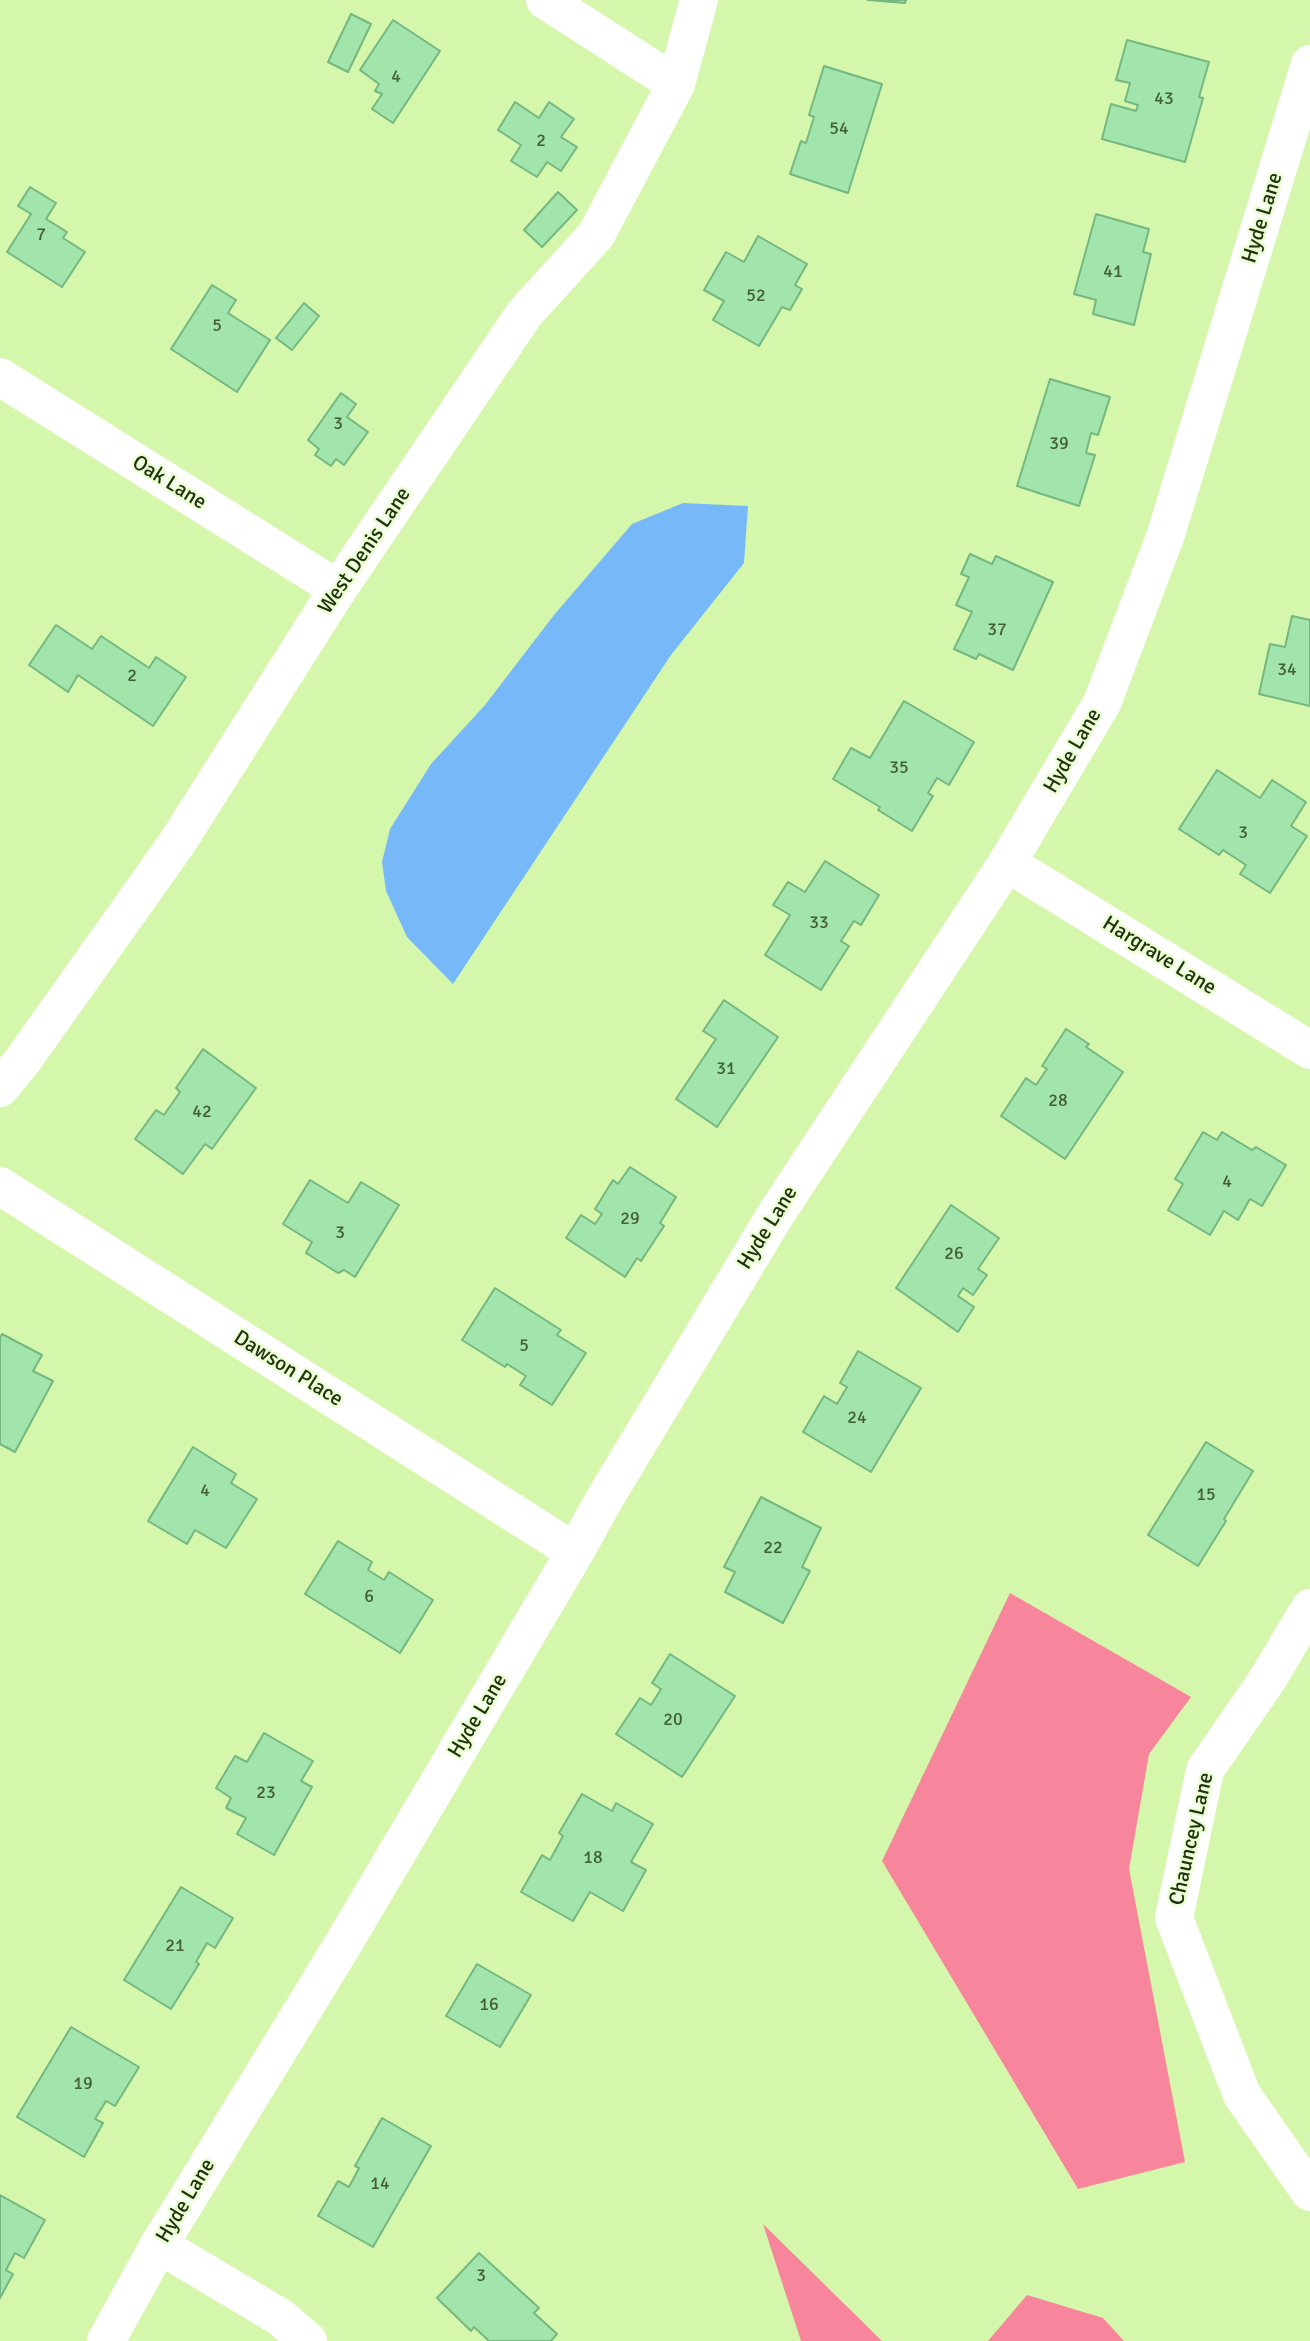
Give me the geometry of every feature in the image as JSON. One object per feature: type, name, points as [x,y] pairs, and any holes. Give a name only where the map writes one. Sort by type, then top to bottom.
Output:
[{"type":"street","points":[[545,0],[676,84]]},
{"type":"street","name":"West Denis Lane","points":[[0,1088],[23,1060],[177,843],[338,589],[525,313],[596,235],[676,84],[699,0]]},
{"type":"street","name":"Hyde Lane","points":[[106,2341],[159,2245],[349,1934],[605,1498],[776,1214],[1007,863],[1102,703],[1165,537],[1310,64]]},
{"type":"street","name":"Oak Lane","points":[[0,377],[338,589]]},
{"type":"street","name":"Hargrave Lane","points":[[1007,863],[1310,1050]]},
{"type":"street","name":"Dawson Place","points":[[0,1186],[575,1552]]},
{"type":"street","name":"Chauncey Lane","points":[[1310,1608],[1267,1680],[1205,1770],[1174,1918],[1242,2095],[1310,2192]]},
{"type":"street","points":[[159,2245],[280,2317],[308,2341]]},
{"type":"shaded area","points":[[1010,1593],[1191,1697],[1149,1754],[1129,1869],[1185,2162],[1078,2189],[882,1861]]},
{"type":"shaded area","points":[[763,2224],[882,2341],[801,2341]]},
{"type":"shaded area","points":[[1027,2295],[1103,2318],[1124,2341],[988,2341]]},
{"type":"water","points":[[683,503],[748,506],[744,563],[671,655],[453,984],[407,937],[386,891],[382,862],[390,829],[431,764],[485,705],[554,615],[632,524]]},
{"type":"building","points":[[868,0],[906,0],[905,3]]},
{"type":"building","points":[[351,14],[371,24],[348,72],[328,62]]},
{"type":"building","points":[[393,20],[440,51],[393,123],[372,109],[382,94],[375,91],[379,84],[360,70]]},
{"type":"building","points":[[1127,40],[1209,62],[1199,97],[1203,98],[1185,162],[1102,139],[1111,104],[1136,111],[1138,105],[1125,101],[1130,83],[1116,80]]},
{"type":"building","points":[[824,66],[882,84],[848,193],[790,174],[801,141],[806,143],[814,117],[809,115]]},
{"type":"building","points":[[515,102],[539,118],[549,102],[574,119],[561,137],[577,147],[561,171],[547,162],[537,177],[511,161],[521,145],[498,130]]},
{"type":"building","points":[[30,187],[56,203],[46,219],[67,232],[63,238],[85,252],[62,287],[7,252],[31,214],[18,206]]},
{"type":"building","points":[[558,192],[577,210],[542,247],[524,230]]},
{"type":"building","points":[[1096,214],[1149,229],[1143,252],[1151,254],[1134,325],[1093,314],[1096,300],[1074,294]]},
{"type":"building","points":[[758,236],[807,264],[795,285],[802,289],[790,310],[782,307],[759,346],[713,320],[724,301],[704,290],[726,252],[744,262]]},
{"type":"building","points":[[212,285],[236,300],[228,313],[270,340],[237,392],[171,349]]},
{"type":"building","points":[[304,303],[319,316],[292,350],[276,338]]},
{"type":"building","points":[[1050,379],[1110,397],[1098,435],[1091,433],[1086,453],[1095,455],[1079,506],[1017,486]]},
{"type":"building","points":[[341,393],[356,404],[347,417],[368,432],[344,465],[336,459],[331,466],[315,455],[319,449],[308,440]]},
{"type":"building","points":[[970,554],[992,564],[996,556],[1053,582],[1013,670],[979,654],[976,659],[954,649],[972,612],[956,605],[969,577],[961,574]]},
{"type":"building","points":[[1292,616],[1310,620],[1310,706],[1259,694],[1270,644],[1285,647]]},
{"type":"building","points":[[56,625],[92,649],[101,636],[149,668],[156,657],[186,677],[153,726],[78,675],[68,692],[29,665]]},
{"type":"building","points":[[904,701],[974,742],[949,785],[937,778],[928,793],[933,796],[912,831],[878,810],[880,807],[833,779],[851,748],[870,758]]},
{"type":"building","points":[[1217,770],[1260,798],[1272,780],[1306,802],[1291,826],[1307,836],[1270,893],[1240,874],[1246,865],[1223,850],[1219,855],[1179,829]]},
{"type":"building","points":[[825,861],[879,895],[861,925],[854,921],[841,941],[849,946],[821,990],[765,955],[790,915],[773,905],[788,882],[805,892]]},
{"type":"building","points":[[724,1000],[778,1037],[717,1127],[676,1099],[716,1039],[703,1031]]},
{"type":"building","points":[[1066,1029],[1089,1044],[1086,1047],[1123,1072],[1065,1159],[1001,1116],[1026,1078],[1036,1085],[1047,1069],[1042,1066]]},
{"type":"building","points":[[203,1049],[256,1088],[212,1149],[205,1144],[183,1174],[135,1139],[156,1110],[164,1115],[180,1092],[176,1088]]},
{"type":"building","points":[[1203,1132],[1217,1140],[1222,1132],[1252,1150],[1256,1147],[1286,1165],[1262,1206],[1250,1199],[1238,1220],[1224,1211],[1210,1235],[1168,1210],[1183,1184],[1175,1179]]},
{"type":"building","points":[[630,1167],[676,1197],[660,1223],[664,1226],[641,1261],[637,1258],[625,1277],[566,1238],[581,1215],[595,1224],[602,1214],[595,1209],[613,1180],[618,1184]]},
{"type":"building","points":[[310,1180],[348,1203],[361,1182],[399,1205],[355,1277],[344,1270],[338,1273],[306,1253],[312,1242],[283,1224]]},
{"type":"building","points":[[951,1205],[999,1238],[978,1269],[987,1275],[973,1295],[963,1288],[958,1296],[974,1307],[958,1332],[896,1288]]},
{"type":"building","points":[[495,1288],[561,1330],[557,1335],[586,1353],[552,1405],[520,1385],[526,1376],[507,1364],[505,1367],[462,1340]]},
{"type":"building","points":[[2,1334],[42,1355],[33,1371],[53,1381],[15,1452],[0,1444]]},
{"type":"building","points":[[858,1351],[921,1388],[871,1472],[803,1432],[824,1396],[837,1404],[847,1387],[840,1383]]},
{"type":"building","points":[[1206,1442],[1253,1471],[1198,1566],[1148,1535]]},
{"type":"building","points":[[193,1447],[236,1474],[231,1483],[257,1499],[226,1548],[195,1530],[187,1544],[148,1521]]},
{"type":"building","points":[[761,1497],[821,1528],[802,1567],[810,1571],[783,1623],[725,1592],[735,1572],[724,1567]]},
{"type":"building","points":[[338,1541],[372,1562],[368,1570],[384,1580],[389,1572],[433,1600],[400,1653],[305,1594]]},
{"type":"building","points":[[670,1654],[735,1696],[682,1777],[616,1734],[640,1698],[651,1705],[661,1689],[652,1683]]},
{"type":"building","points":[[264,1733],[313,1761],[301,1781],[312,1787],[274,1855],[237,1834],[246,1818],[226,1808],[231,1798],[216,1788],[235,1756],[247,1762]]},
{"type":"building","points":[[582,1794],[612,1811],[616,1803],[653,1824],[631,1862],[646,1870],[623,1911],[590,1892],[573,1921],[521,1892],[542,1855],[550,1860],[563,1836],[559,1833]]},
{"type":"building","points":[[181,1887],[233,1918],[215,1948],[207,1943],[196,1962],[199,1964],[171,2009],[124,1980]]},
{"type":"building","points":[[477,1964],[531,1995],[500,2047],[446,2016]]},
{"type":"building","points":[[71,2027],[139,2067],[115,2106],[106,2101],[95,2119],[103,2123],[84,2157],[17,2117]]},
{"type":"building","points":[[382,2118],[431,2146],[373,2247],[318,2216],[338,2181],[349,2187],[359,2168],[355,2166]]},
{"type":"building","points":[[0,2195],[45,2220],[24,2258],[15,2253],[6,2270],[13,2274],[0,2298]]},
{"type":"building","points":[[479,2253],[539,2308],[534,2313],[557,2334],[551,2341],[489,2341],[474,2327],[471,2331],[437,2298]]}]
